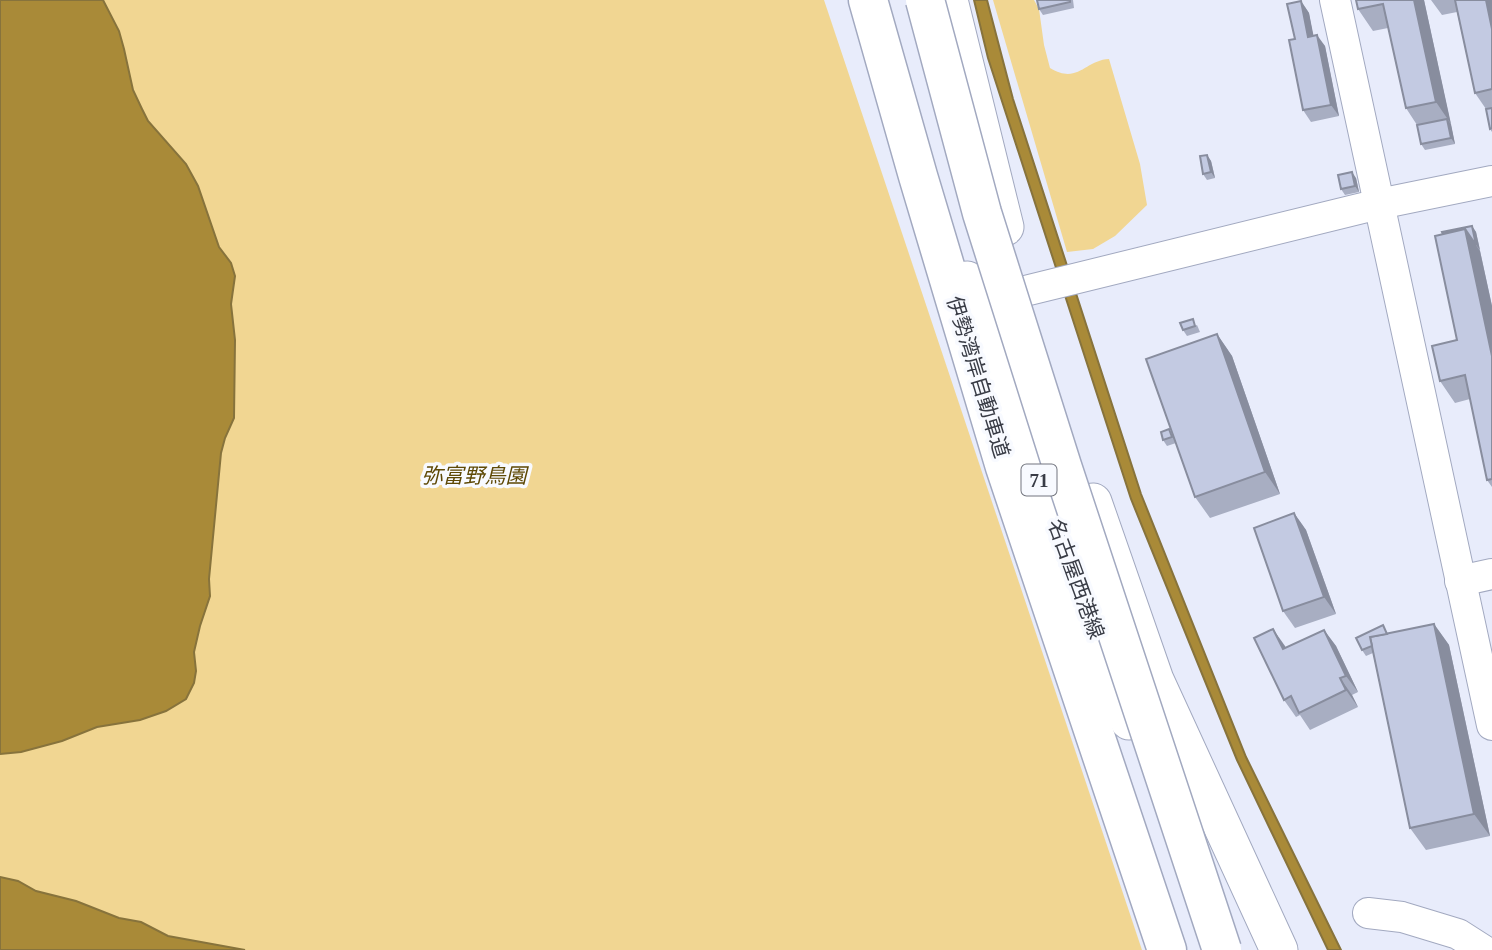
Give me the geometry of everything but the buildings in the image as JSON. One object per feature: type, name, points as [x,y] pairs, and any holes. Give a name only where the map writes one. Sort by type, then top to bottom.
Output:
[{"type":"highway","name":"伊勢湾岸自動車道","points":[[868,0],[1005,467],[1167,950]]},
{"type":"highway","points":[[925,0],[982,213],[1066,479],[1222,950]]},
{"type":"highway","points":[[940,0],[982,213]]},
{"type":"main road","name":"名古屋西港線","points":[[878,0],[976,307],[1119,698],[1229,950]]},
{"type":"main road","name":"名古屋西港線","points":[[949,0],[1050,285],[1155,680],[1279,950]]},
{"type":"lane","points":[[1335,0],[1492,725]]},
{"type":"lane","points":[[1050,285],[1379,204],[1492,181]]},
{"type":"lane","points":[[1460,581],[1492,574]]},
{"type":"lane","points":[[1368,913],[1402,917],[1458,934],[1483,950]]},
{"type":"green space","name":"弥富野鳥園","points":[[0,0],[824,0],[1142,950],[71,950],[0,931]]},
{"type":"green space","points":[[993,0],[1034,0],[1039,9],[1050,68],[1060,73],[1075,73],[1101,60],[1109,59],[1140,164],[1147,205],[1115,236],[1093,249],[1067,252]]},
{"type":"shaded area","points":[[0,0],[103,0],[119,31],[133,90],[142,109],[148,121],[186,164],[198,186],[219,247],[231,263],[235,276],[231,304],[235,340],[234,418],[221,453],[209,579],[210,596],[194,652],[194,683],[186,699],[166,711],[140,720],[97,727],[62,741],[21,752],[0,754]]},
{"type":"shaded area","points":[[974,0],[987,0],[1013,99],[1141,494],[1246,757],[1341,950],[1328,950],[1237,760],[1131,499],[988,58]]},
{"type":"shaded area","points":[[0,877],[119,918],[141,922],[168,936],[245,950],[0,950]]}]
